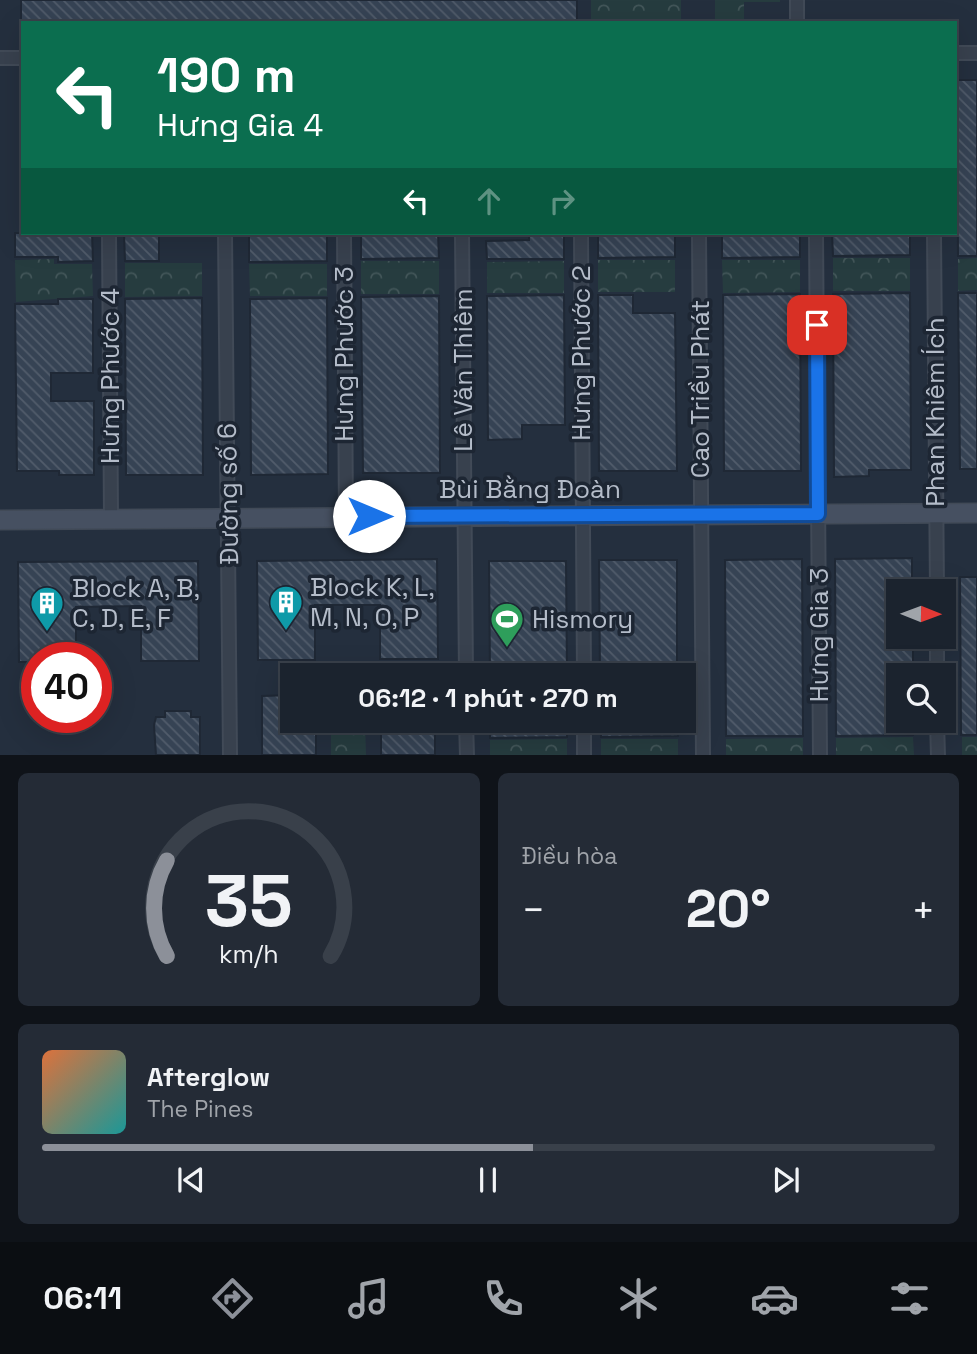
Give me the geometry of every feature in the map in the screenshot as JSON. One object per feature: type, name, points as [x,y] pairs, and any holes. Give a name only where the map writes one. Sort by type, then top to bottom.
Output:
[{"type":"street","points":[[797,0],[797,21]]},
{"type":"street","points":[[957,53],[977,53]]},
{"type":"street","points":[[0,58],[21,58]]},
{"type":"street","name":"Hưng Phước 4","points":[[109,235],[111,518]]},
{"type":"street","name":"Đường số 6","points":[[225,235],[230,755]]},
{"type":"street","name":"Hưng Phước 3","points":[[344,235],[346,517]]},
{"type":"street","name":"Lê Văn Thiêm","points":[[462,235],[466,663]]},
{"type":"street","name":"Hưng Phước 2","points":[[580,235],[584,663]]},
{"type":"street","name":"Cao Triều Phát","points":[[699,235],[703,755]]},
{"type":"street","name":"Hưng Gia 3","points":[[816,235],[820,755]]},
{"type":"street","name":"Phan Khiêm Ích","points":[[934,235],[937,579]]},
{"type":"street","name":"Bùi Bằng Đoàn","points":[[0,520],[977,513]]},
{"type":"street","points":[[466,733],[467,755]]},
{"type":"street","points":[[584,733],[584,755]]},
{"type":"street","points":[[937,733],[938,755]]},
{"type":"green space","points":[[591,0],[681,0],[681,21],[591,21]]},
{"type":"green space","points":[[715,0],[780,0],[744,2],[744,21],[715,21]]},
{"type":"green space","points":[[833,258],[910,258],[910,291],[833,291]]},
{"type":"green space","points":[[977,258],[977,290],[958,291],[958,259]]},
{"type":"green space","points":[[54,259],[54,264],[92,264],[93,296],[16,302],[15,260]]},
{"type":"green space","points":[[598,260],[675,260],[675,292],[598,292]]},
{"type":"green space","points":[[722,260],[800,260],[800,292],[723,293]]},
{"type":"green space","points":[[361,261],[439,261],[439,294],[361,294]]},
{"type":"green space","points":[[564,261],[564,293],[487,293],[487,262]]},
{"type":"green space","points":[[125,263],[202,263],[202,296],[125,297]]},
{"type":"green space","points":[[249,264],[327,264],[327,296],[250,296]]},
{"type":"green space","points":[[331,733],[365,733],[366,755],[331,755]]},
{"type":"green space","points":[[913,737],[914,755],[836,755],[836,738]]},
{"type":"green space","points":[[962,737],[977,737],[977,755],[962,755]]},
{"type":"green space","points":[[803,738],[803,755],[726,755],[726,739]]},
{"type":"green space","points":[[567,739],[567,755],[490,755],[490,740]]},
{"type":"green space","points":[[601,739],[678,739],[678,755],[601,755]]},
{"type":"building","points":[[21,0],[577,0],[577,21],[21,21]]},
{"type":"building","points":[[957,80],[977,80],[977,256],[958,256]]},
{"type":"building","points":[[15,233],[92,235],[93,261],[58,262],[58,257],[15,257]]},
{"type":"building","points":[[124,235],[159,235],[159,261],[125,261]]},
{"type":"building","points":[[249,235],[327,235],[327,261],[249,262]]},
{"type":"building","points":[[361,235],[438,235],[439,258],[361,259]]},
{"type":"building","points":[[529,235],[564,235],[564,259],[487,259],[486,241],[529,240]]},
{"type":"building","points":[[598,235],[675,235],[675,257],[598,258]]},
{"type":"building","points":[[722,235],[800,235],[800,257],[722,258]]},
{"type":"building","points":[[832,235],[910,235],[910,255],[833,256]]},
{"type":"building","points":[[910,293],[911,470],[869,470],[869,476],[834,477],[833,294]]},
{"type":"building","points":[[958,293],[977,293],[977,469],[960,469]]},
{"type":"building","points":[[800,294],[801,471],[724,471],[723,295]]},
{"type":"building","points":[[564,295],[565,425],[522,425],[522,439],[488,440],[487,296]]},
{"type":"building","points":[[598,295],[633,295],[633,313],[675,313],[677,471],[599,471]]},
{"type":"building","points":[[439,296],[440,473],[363,473],[361,297]]},
{"type":"building","points":[[202,298],[203,475],[126,475],[125,299]]},
{"type":"building","points":[[327,298],[328,474],[251,475],[250,299]]},
{"type":"building","points":[[58,299],[93,299],[93,373],[51,373],[51,401],[94,401],[94,475],[59,475],[59,471],[17,471],[15,304],[58,304]]},
{"type":"building","points":[[912,558],[912,579],[886,579],[886,649],[913,649],[913,663],[886,663],[886,733],[913,735],[836,736],[835,559]]},
{"type":"building","name":"Block K, L, M, N, O, P","points":[[437,559],[438,659],[380,659],[380,605],[315,605],[315,660],[258,660],[257,561]]},
{"type":"building","points":[[802,559],[803,736],[726,736],[725,560]]},
{"type":"building","points":[[599,560],[677,560],[677,663],[600,663]]},
{"type":"building","name":"Block A, B, C, D, E, F","points":[[198,561],[199,661],[141,661],[141,606],[76,607],[76,642],[21,642],[19,662],[18,562]]},
{"type":"building","points":[[489,561],[566,561],[567,663],[490,663]]},
{"type":"building","points":[[960,577],[977,577],[977,735],[961,735]]},
{"type":"building","points":[[280,695],[280,733],[316,733],[316,755],[262,755],[262,696]]},
{"type":"building","points":[[165,711],[191,711],[191,717],[200,717],[200,755],[156,755],[154,725],[156,717],[165,717]]},
{"type":"building","points":[[381,733],[435,733],[435,755],[381,755]]},
{"type":"building","points":[[490,733],[567,733],[567,737],[490,738]]},
{"type":"building","points":[[601,733],[678,733],[678,736],[601,737]]},
{"type":"place","name":"Block K, L, M, N, O, P","points":[[286,632]]},
{"type":"place","name":"Block A, B, C, D, E, F","points":[[47,633]]},
{"type":"place","name":"Hismory","points":[[507,649]]},
{"type":"route","points":[[369,516],[818,514],[817,325]]}]
